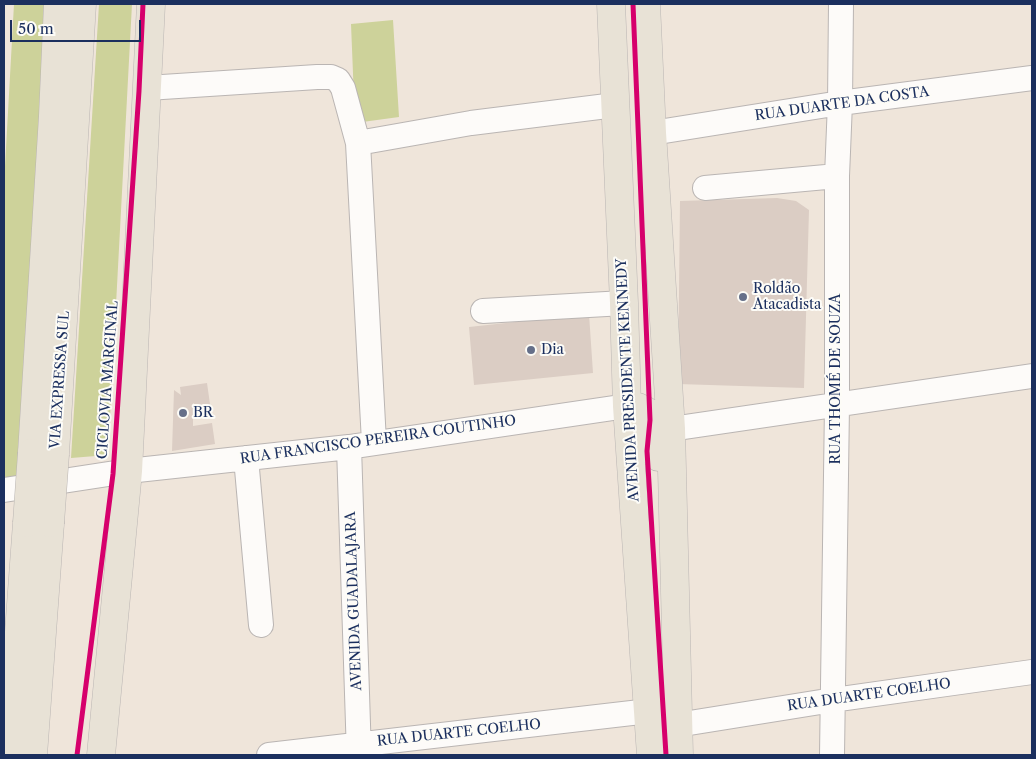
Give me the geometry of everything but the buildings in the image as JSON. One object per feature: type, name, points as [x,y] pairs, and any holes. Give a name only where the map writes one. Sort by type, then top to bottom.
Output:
[{"type":"main road","name":"VIA EXPRESSA SUL","points":[[33,755],[39,523],[58,4]]},
{"type":"main road","name":"VIA EXPRESSA SUL","points":[[43,454],[82,4]]},
{"type":"main road","points":[[101,755],[128,471],[151,4]]},
{"type":"main road","name":"AVENIDA PRESIDENTE KENNEDY","points":[[611,4],[627,406],[651,755]]},
{"type":"main road","points":[[646,4],[670,429],[679,755]]},
{"type":"main road","points":[[627,406],[642,409],[650,420],[658,451],[659,473],[665,504],[672,517]]},
{"type":"main road","name":"VIA EXPRESSA SUL","points":[[10,755],[39,523]]},
{"type":"street","name":"RUA THOMÉ DE SOUZA","points":[[832,755],[837,176],[841,4]]},
{"type":"street","points":[[147,88],[331,77],[338,80],[343,88],[358,143],[374,442]]},
{"type":"street","name":"RUA DUARTE DA COSTA","points":[[652,133],[840,103],[1032,78]]},
{"type":"street","points":[[358,143],[471,123],[615,105]]},
{"type":"street","points":[[705,188],[837,176]]},
{"type":"street","points":[[483,311],[624,302]]},
{"type":"street","points":[[670,429],[1032,376]]},
{"type":"street","name":"RUA FRANCISCO PEREIRA COUTINHO","points":[[4,490],[128,471],[349,447],[627,406]]},
{"type":"street","name":"AVENIDA GUADALAJARA","points":[[349,447],[358,750]]},
{"type":"street","points":[[246,458],[261,625]]},
{"type":"street","name":"RUA DUARTE COELHO","points":[[677,725],[833,700],[1032,672]]},
{"type":"street","name":"RUA DUARTE COELHO","points":[[269,755],[358,750],[649,711]]},
{"type":"green space","points":[[14,4],[49,4],[17,480],[4,480],[4,184]]},
{"type":"green space","points":[[99,4],[132,4],[108,455],[71,458]]},
{"type":"green space","points":[[393,20],[399,117],[355,123],[351,24]]},
{"type":"cycle path","name":"CICLOVIA MARGINAL","points":[[77,755],[113,474],[139,91],[143,4]]},
{"type":"cycle path","points":[[633,4],[650,420],[647,451],[666,755]]},
{"type":"place","name":"Roldão Atacadista","points":[[743,297]]},
{"type":"place","name":"Dia","points":[[531,350]]},
{"type":"place","name":"BR","points":[[183,413]]}]
